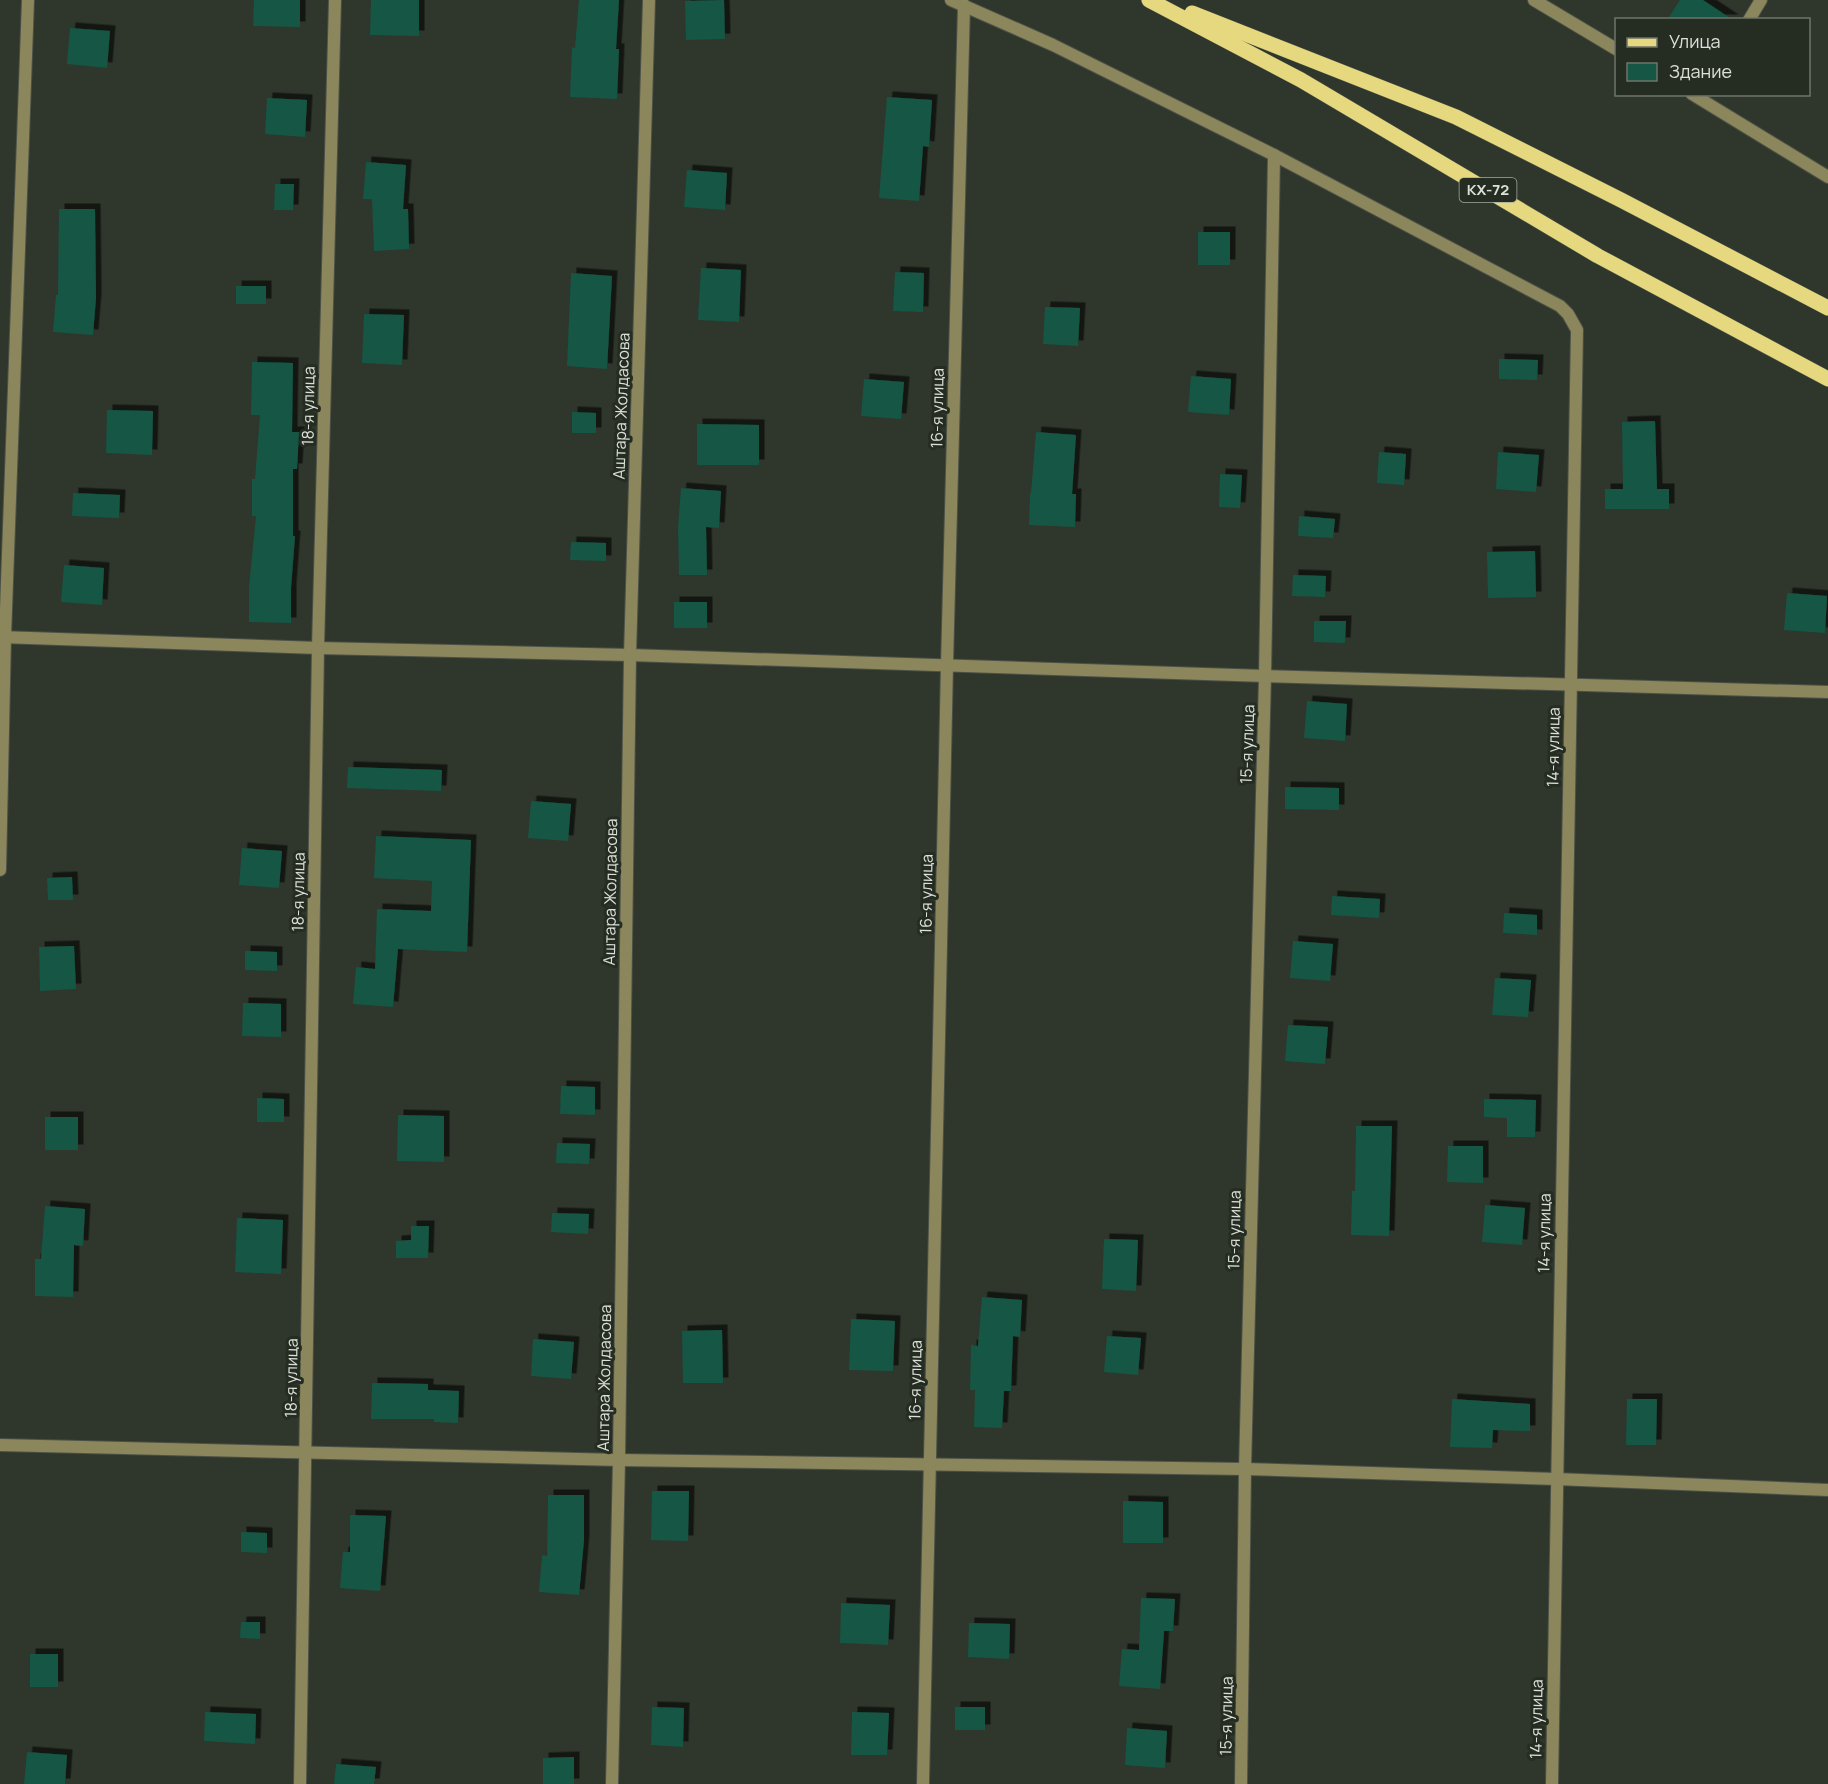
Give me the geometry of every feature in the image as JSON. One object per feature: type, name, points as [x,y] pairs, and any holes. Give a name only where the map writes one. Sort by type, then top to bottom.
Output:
[{"type":"main road","name":"КХ-72","points":[[1149,0],[1301,80],[1598,256],[1828,379]]},
{"type":"main road","points":[[1159,0],[1456,117],[1828,308]]},
{"type":"street","points":[[0,870],[3,637],[28,0]]},
{"type":"street","name":"18-я улица","points":[[300,1784],[318,648],[335,0]]},
{"type":"street","name":"Аштара Жолдасова","points":[[612,1784],[619,1460],[630,655],[649,0]]},
{"type":"street","name":"14-я улица","points":[[951,0],[1053,45],[1274,155],[1560,306],[1575,324],[1577,346],[1552,1784]]},
{"type":"street","points":[[1534,0],[1615,48]]},
{"type":"street","points":[[1750,18],[1761,0]]},
{"type":"street","name":"16-я улица","points":[[923,1784],[964,5]]},
{"type":"street","points":[[1699,96],[1828,177]]},
{"type":"street","name":"15-я улица","points":[[1241,1784],[1245,1469],[1265,676],[1274,155]]},
{"type":"street","points":[[3,637],[1828,692]]},
{"type":"street","points":[[0,1445],[619,1460],[1245,1469],[1828,1490]]},
{"type":"building","points":[[254,0],[300,0],[300,27],[253,26]]},
{"type":"building","points":[[371,0],[419,0],[419,36],[370,35]]},
{"type":"building","points":[[579,0],[619,0],[616,49],[619,49],[617,99],[570,97],[572,47],[575,48]]},
{"type":"building","points":[[724,0],[725,39],[686,40],[685,1]]},
{"type":"building","points":[[1680,0],[1703,0],[1730,18],[1668,18]]},
{"type":"building","points":[[70,28],[110,31],[107,68],[67,64]]},
{"type":"building","points":[[887,97],[932,100],[929,147],[923,146],[919,201],[879,198]]},
{"type":"building","points":[[267,98],[307,100],[305,137],[265,134]]},
{"type":"building","points":[[366,162],[406,165],[403,209],[408,209],[409,249],[374,251],[372,199],[363,199]]},
{"type":"building","points":[[687,170],[727,173],[725,210],[684,207]]},
{"type":"building","points":[[275,184],[294,184],[293,210],[274,210]]},
{"type":"building","points":[[59,209],[95,209],[96,298],[93,335],[53,332],[56,295],[58,295]]},
{"type":"building","points":[[1198,232],[1230,232],[1230,265],[1198,265]]},
{"type":"building","points":[[701,268],[741,270],[739,322],[698,320]]},
{"type":"building","points":[[895,272],[924,273],[923,312],[893,311]]},
{"type":"building","points":[[571,273],[612,276],[607,369],[567,366]]},
{"type":"building","points":[[236,286],[266,286],[266,304],[236,304]]},
{"type":"building","points":[[1045,307],[1080,308],[1078,346],[1043,344]]},
{"type":"building","points":[[364,314],[404,315],[402,365],[362,363]]},
{"type":"building","points":[[1499,359],[1538,360],[1537,380],[1499,379]]},
{"type":"building","points":[[252,362],[293,363],[292,432],[299,432],[297,469],[293,469],[293,536],[295,536],[291,623],[249,622],[249,587],[256,516],[252,516],[252,479],[255,479],[260,415],[251,415]]},
{"type":"building","points":[[1191,376],[1231,379],[1229,415],[1188,412]]},
{"type":"building","points":[[864,379],[904,382],[901,419],[861,416]]},
{"type":"building","points":[[107,410],[153,411],[152,455],[106,453]]},
{"type":"building","points":[[572,412],[596,413],[596,433],[572,433]]},
{"type":"building","points":[[1655,421],[1657,489],[1669,489],[1669,509],[1605,509],[1605,489],[1623,489],[1622,422]]},
{"type":"building","points":[[697,424],[759,425],[759,465],[697,465]]},
{"type":"building","points":[[1036,432],[1076,435],[1072,494],[1076,494],[1075,527],[1029,525]]},
{"type":"building","points":[[1379,452],[1406,454],[1404,485],[1377,483]]},
{"type":"building","points":[[1498,452],[1539,455],[1536,492],[1496,489]]},
{"type":"building","points":[[1220,474],[1242,475],[1240,508],[1219,507]]},
{"type":"building","points":[[681,488],[721,491],[719,528],[706,527],[707,575],[679,575],[678,527]]},
{"type":"building","points":[[73,493],[120,495],[119,518],[72,516]]},
{"type":"building","points":[[1299,516],[1335,519],[1333,538],[1298,536]]},
{"type":"building","points":[[571,542],[606,543],[606,561],[570,560]]},
{"type":"building","points":[[1535,551],[1536,597],[1488,598],[1487,552]]},
{"type":"building","points":[[64,565],[104,568],[102,605],[61,602]]},
{"type":"building","points":[[1293,575],[1326,576],[1325,597],[1292,596]]},
{"type":"building","points":[[1787,593],[1827,596],[1825,633],[1784,630]]},
{"type":"building","points":[[674,602],[707,602],[707,628],[674,628]]},
{"type":"building","points":[[1314,621],[1346,621],[1345,643],[1314,642]]},
{"type":"building","points":[[1307,701],[1347,704],[1345,741],[1304,738]]},
{"type":"building","points":[[348,767],[442,770],[441,791],[347,788]]},
{"type":"building","points":[[1285,787],[1339,788],[1339,810],[1285,809]]},
{"type":"building","points":[[531,801],[571,804],[568,841],[528,838]]},
{"type":"building","points":[[376,836],[471,840],[467,952],[398,949],[393,1007],[353,1004],[356,967],[375,969],[377,909],[431,911],[432,881],[374,878]]},
{"type":"building","points":[[242,848],[282,851],[279,888],[239,885]]},
{"type":"building","points":[[72,877],[73,900],[48,900],[47,878]]},
{"type":"building","points":[[1332,896],[1380,899],[1379,918],[1331,915]]},
{"type":"building","points":[[1504,913],[1537,915],[1537,935],[1503,933]]},
{"type":"building","points":[[1293,941],[1333,944],[1330,981],[1290,978]]},
{"type":"building","points":[[74,946],[76,989],[40,991],[39,947]]},
{"type":"building","points":[[245,951],[277,952],[277,971],[245,970]]},
{"type":"building","points":[[1495,978],[1531,980],[1528,1017],[1492,1015]]},
{"type":"building","points":[[243,1003],[281,1004],[281,1037],[242,1036]]},
{"type":"building","points":[[1288,1025],[1328,1027],[1325,1064],[1285,1061]]},
{"type":"building","points":[[561,1086],[595,1087],[595,1115],[560,1114]]},
{"type":"building","points":[[257,1098],[284,1099],[284,1122],[257,1122]]},
{"type":"building","points":[[1484,1099],[1536,1100],[1535,1137],[1507,1137],[1507,1118],[1484,1117]]},
{"type":"building","points":[[398,1115],[444,1116],[444,1162],[397,1161]]},
{"type":"building","points":[[45,1117],[78,1117],[78,1150],[45,1150]]},
{"type":"building","points":[[1356,1126],[1392,1126],[1389,1236],[1351,1235],[1352,1191],[1355,1191]]},
{"type":"building","points":[[557,1143],[590,1144],[589,1164],[556,1163]]},
{"type":"building","points":[[1448,1146],[1483,1146],[1483,1183],[1447,1182]]},
{"type":"building","points":[[1485,1205],[1525,1208],[1522,1245],[1482,1242]]},
{"type":"building","points":[[45,1206],[85,1209],[83,1246],[74,1245],[73,1297],[35,1296],[35,1259],[41,1259]]},
{"type":"building","points":[[552,1213],[589,1214],[588,1234],[551,1232]]},
{"type":"building","points":[[237,1218],[283,1220],[281,1274],[235,1272]]},
{"type":"building","points":[[411,1226],[429,1226],[428,1258],[396,1258],[396,1241],[411,1240]]},
{"type":"building","points":[[1104,1239],[1138,1240],[1136,1291],[1102,1289]]},
{"type":"building","points":[[982,1297],[1022,1300],[1020,1337],[1013,1336],[1011,1391],[1004,1391],[1002,1428],[974,1427],[975,1390],[970,1390],[971,1345],[978,1346]]},
{"type":"building","points":[[851,1319],[895,1321],[893,1371],[849,1370]]},
{"type":"building","points":[[722,1330],[723,1383],[683,1383],[682,1331]]},
{"type":"building","points":[[1107,1336],[1141,1338],[1138,1375],[1104,1372]]},
{"type":"building","points":[[533,1339],[574,1342],[571,1379],[531,1376]]},
{"type":"building","points":[[372,1383],[428,1384],[428,1390],[459,1391],[458,1423],[434,1422],[434,1419],[371,1419]]},
{"type":"building","points":[[1452,1399],[1530,1404],[1530,1431],[1493,1430],[1492,1448],[1450,1447]]},
{"type":"building","points":[[1627,1399],[1657,1399],[1656,1445],[1626,1445]]},
{"type":"building","points":[[652,1491],[689,1491],[688,1541],[651,1540]]},
{"type":"building","points":[[548,1495],[584,1495],[584,1540],[579,1595],[539,1592],[542,1555],[547,1556]]},
{"type":"building","points":[[1123,1501],[1163,1502],[1163,1543],[1123,1543]]},
{"type":"building","points":[[350,1515],[386,1516],[380,1591],[340,1588],[343,1552],[350,1552]]},
{"type":"building","points":[[241,1532],[267,1533],[267,1553],[241,1552]]},
{"type":"building","points":[[1141,1598],[1175,1599],[1173,1631],[1164,1631],[1160,1689],[1119,1686],[1122,1649],[1139,1650]]},
{"type":"building","points":[[841,1603],[890,1605],[888,1645],[840,1643]]},
{"type":"building","points":[[241,1622],[260,1622],[260,1639],[240,1638]]},
{"type":"building","points":[[969,1623],[1010,1624],[1009,1659],[968,1657]]},
{"type":"building","points":[[30,1654],[58,1654],[58,1687],[30,1687]]},
{"type":"building","points":[[652,1707],[684,1708],[683,1747],[651,1745]]},
{"type":"building","points":[[955,1707],[985,1707],[985,1730],[955,1730]]},
{"type":"building","points":[[205,1712],[256,1714],[255,1744],[204,1741]]},
{"type":"building","points":[[852,1712],[889,1713],[887,1755],[851,1755]]},
{"type":"building","points":[[1127,1728],[1167,1731],[1165,1768],[1125,1765]]},
{"type":"building","points":[[27,1752],[67,1755],[65,1784],[24,1784]]},
{"type":"building","points":[[574,1757],[574,1784],[543,1784],[543,1758]]},
{"type":"building","points":[[336,1764],[376,1767],[374,1784],[334,1784]]}]
